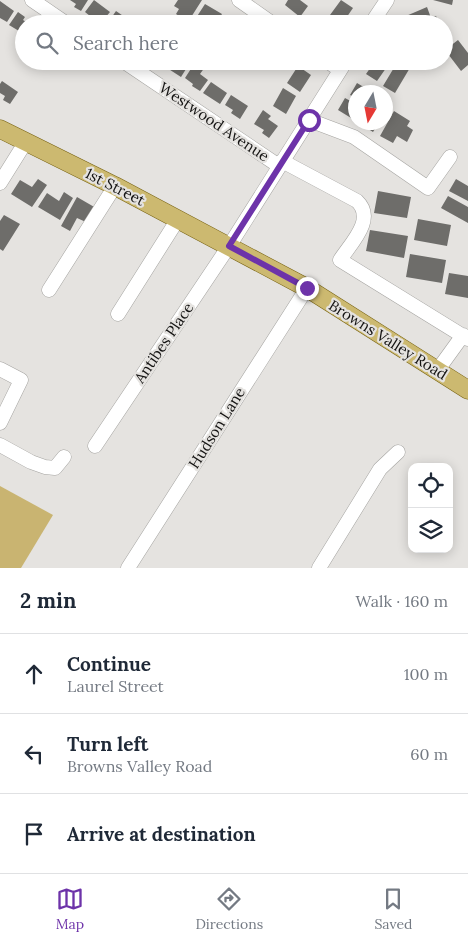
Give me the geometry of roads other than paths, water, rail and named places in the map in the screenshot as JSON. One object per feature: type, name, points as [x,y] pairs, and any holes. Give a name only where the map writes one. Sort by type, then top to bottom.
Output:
[{"type":"main road","name":"1st Street","points":[[0,129],[178,219],[231,243]]},
{"type":"main road","name":"Browns Valley Road","points":[[231,243],[307,288],[468,390]]},
{"type":"street","points":[[32,0],[54,15]]},
{"type":"street","points":[[377,15],[387,0]]},
{"type":"street","points":[[243,1],[261,15]]},
{"type":"street","name":"Westwood Avenue","points":[[137,70],[281,164],[357,201],[363,207],[365,214],[361,228],[340,260],[465,337]]},
{"type":"street","name":"Antibes Place","points":[[95,446],[231,243],[340,70]]},
{"type":"street","points":[[309,120],[354,137],[428,188],[450,157]]},
{"type":"street","points":[[0,183],[25,143]]},
{"type":"street","points":[[49,290],[115,186]]},
{"type":"street","points":[[118,314],[178,219]]},
{"type":"street","name":"Hudson Lane","points":[[128,568],[307,288]]},
{"type":"street","points":[[437,370],[465,337]]},
{"type":"street","points":[[0,369],[21,380],[0,423]]},
{"type":"street","points":[[0,445],[45,468],[55,468],[64,457]]},
{"type":"street","points":[[319,568],[380,469],[398,452]]}]
